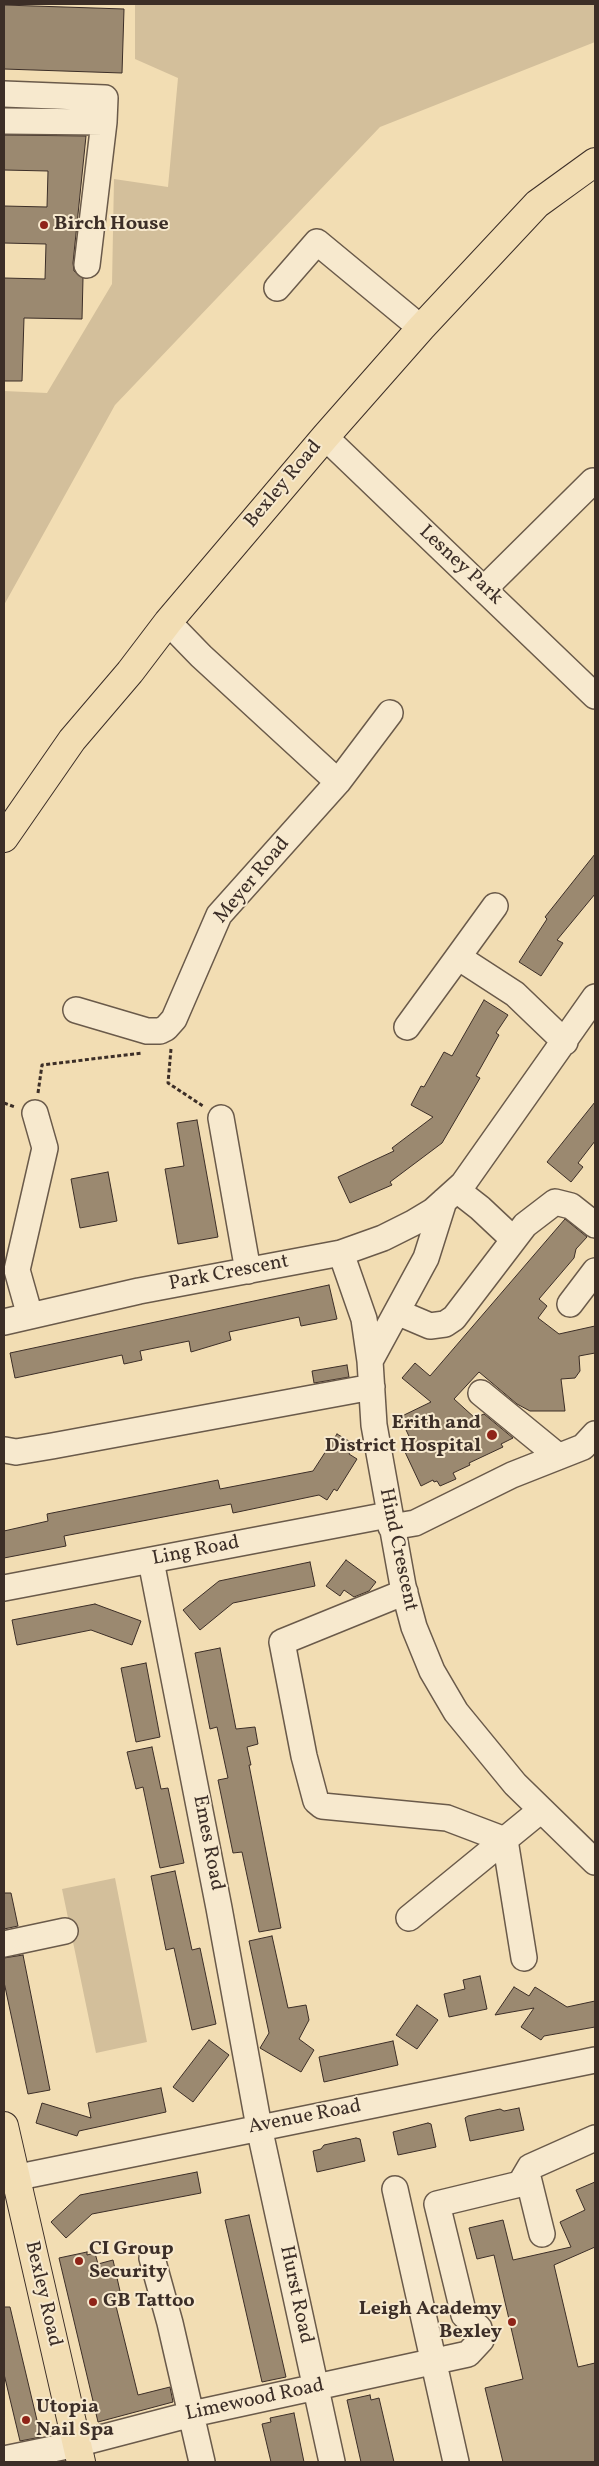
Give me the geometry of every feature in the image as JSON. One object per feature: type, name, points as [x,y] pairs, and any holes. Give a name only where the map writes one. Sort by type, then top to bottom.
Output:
[{"type":"main road","name":"Bexley Road","points":[[4,838],[72,740],[130,672],[168,622],[325,437],[421,328],[537,204],[595,162]]},
{"type":"main road","name":"Bexley Road","points":[[4,2126],[11,2183],[79,2453]]},
{"type":"street","points":[[4,94],[106,98],[87,265]]},
{"type":"street","points":[[4,120],[104,122]]},
{"type":"street","points":[[277,288],[317,242],[421,328]]},
{"type":"street","name":"Lesney Park","points":[[325,437],[595,696]]},
{"type":"street","points":[[484,588],[594,481]]},
{"type":"street","points":[[168,622],[201,656],[338,782]]},
{"type":"street","name":"Meyer Road","points":[[76,1010],[147,1031],[160,1031],[174,1019],[219,915],[338,782],[390,712]]},
{"type":"street","points":[[407,1027],[495,906]]},
{"type":"street","points":[[458,957],[515,994],[565,1042]]},
{"type":"street","name":"Park Crescent","points":[[4,1322],[139,1291],[341,1253],[383,1238],[413,1224],[450,1195],[565,1042],[595,997]]},
{"type":"street","points":[[30,1316],[17,1270],[45,1148],[35,1113]]},
{"type":"street","points":[[220,1118],[248,1271]]},
{"type":"street","points":[[450,1195],[480,1208],[513,1239]]},
{"type":"street","name":"Park Crescent","points":[[370,1361],[426,1258],[450,1195]]},
{"type":"street","points":[[397,1312],[430,1326],[445,1324],[454,1318],[513,1239],[533,1217],[555,1202],[571,1206],[595,1225]]},
{"type":"street","name":"Hind Crescent","points":[[341,1253],[364,1318],[370,1361],[374,1425],[390,1521],[405,1592],[414,1627],[432,1671],[456,1712],[516,1784],[595,1862]]},
{"type":"street","points":[[570,1304],[595,1271]]},
{"type":"street","points":[[5,1450],[16,1452],[52,1446],[372,1387]]},
{"type":"street","points":[[481,1393],[558,1456]]},
{"type":"street","name":"Ling Road","points":[[4,1588],[151,1560],[390,1521],[415,1523],[512,1475],[583,1447],[595,1434]]},
{"type":"street","name":"Emes Road","points":[[151,1560],[218,1898],[259,2127]]},
{"type":"street","points":[[405,1592],[282,1642],[304,1756],[316,1800],[322,1806],[447,1818],[505,1840]]},
{"type":"street","points":[[409,1918],[541,1810]]},
{"type":"street","points":[[505,1840],[524,1958]]},
{"type":"street","points":[[4,1944],[64,1931]]},
{"type":"street","name":"Avenue Road","points":[[11,2183],[259,2127],[595,2060]]},
{"type":"street","name":"Hurst Road","points":[[259,2127],[332,2462]]},
{"type":"street","points":[[542,2234],[527,2173],[530,2166],[595,2138]]},
{"type":"street","name":"Limewood Road","points":[[4,2459],[79,2453],[192,2414],[468,2354],[481,2340],[479,2328],[464,2315],[436,2204],[520,2184],[527,2173]]},
{"type":"street","points":[[395,2189],[456,2462]]},
{"type":"street","points":[[152,2258],[170,2323],[202,2462]]},
{"type":"path","points":[[171,1050],[168,1083],[220,1118]]},
{"type":"path","points":[[35,1113],[42,1065],[136,1054]]},
{"type":"shaded area","points":[[135,4],[595,4],[595,42],[380,127],[115,405],[4,605],[4,391],[47,393],[112,284],[114,179],[168,187],[178,78],[135,59]]},
{"type":"shaded area","points":[[115,1878],[147,2042],[96,2053],[62,1889]]},
{"type":"building","points":[[4,5],[124,9],[122,73],[4,69]]},
{"type":"building","name":"Birch House","points":[[4,135],[86,136],[73,263],[74,271],[83,278],[82,319],[24,318],[22,381],[4,381],[4,278],[45,279],[46,244],[4,243],[4,206],[47,207],[48,171],[4,170]]},
{"type":"building","points":[[595,854],[595,894],[557,940],[563,943],[541,976],[519,962],[547,919],[545,917]]},
{"type":"building","points":[[484,1000],[508,1015],[496,1033],[499,1035],[476,1076],[480,1078],[442,1143],[390,1182],[392,1185],[350,1203],[338,1177],[394,1151],[392,1148],[433,1117],[411,1105],[421,1086],[424,1087],[444,1052],[452,1056]]},
{"type":"building","points":[[595,1102],[595,1141],[578,1163],[583,1167],[571,1182],[547,1162]]},
{"type":"building","points":[[197,1120],[218,1237],[178,1244],[165,1169],[184,1166],[177,1123]]},
{"type":"building","points":[[108,1172],[117,1221],[80,1228],[71,1179]]},
{"type":"building","name":"Erith and District Hospital","points":[[565,1219],[587,1237],[576,1249],[574,1258],[539,1299],[547,1306],[538,1318],[559,1334],[595,1326],[595,1353],[579,1356],[580,1371],[575,1378],[561,1379],[565,1411],[530,1411],[517,1404],[479,1372],[454,1399],[475,1418],[484,1414],[513,1438],[501,1444],[503,1447],[453,1473],[456,1479],[440,1486],[437,1481],[434,1482],[433,1480],[421,1486],[405,1452],[414,1447],[400,1417],[431,1402],[402,1378],[415,1363],[430,1376]]},
{"type":"building","points":[[329,1285],[337,1319],[301,1326],[299,1317],[229,1332],[231,1340],[191,1352],[189,1341],[140,1351],[142,1360],[124,1364],[122,1355],[15,1378],[10,1353]]},
{"type":"building","points":[[347,1365],[349,1377],[314,1383],[312,1371]]},
{"type":"building","points":[[337,1434],[354,1444],[349,1454],[357,1459],[337,1491],[334,1489],[327,1500],[319,1495],[233,1513],[231,1504],[64,1536],[66,1546],[4,1558],[4,1531],[48,1521],[47,1514],[218,1480],[220,1489],[313,1471]]},
{"type":"building","points":[[346,1560],[376,1582],[369,1591],[354,1597],[344,1590],[340,1596],[326,1586]]},
{"type":"building","points":[[310,1562],[315,1586],[233,1603],[200,1630],[183,1610],[219,1581]]},
{"type":"building","points":[[95,1604],[141,1621],[132,1645],[91,1630],[17,1645],[12,1620]]},
{"type":"building","points":[[220,1648],[236,1729],[255,1727],[258,1744],[247,1747],[251,1765],[249,1765],[281,1928],[259,1932],[242,1852],[233,1853],[218,1780],[228,1778],[217,1727],[210,1729],[195,1653]]},
{"type":"building","points":[[146,1663],[160,1737],[136,1742],[121,1668]]},
{"type":"building","points":[[152,1747],[161,1789],[168,1788],[184,1863],[160,1868],[143,1787],[136,1789],[127,1752]]},
{"type":"building","points":[[175,1871],[192,1950],[200,1948],[216,2024],[192,2030],[174,1948],[166,1950],[151,1876]]},
{"type":"building","points":[[4,1893],[11,1893],[18,1926],[4,1929]]},
{"type":"building","points":[[272,1936],[288,2008],[306,2005],[309,2020],[299,2039],[314,2050],[301,2072],[260,2048],[269,2033],[249,1941]]},
{"type":"building","points":[[23,1955],[50,2090],[28,2094],[4,1982],[4,1958]]},
{"type":"building","points":[[480,1976],[487,2009],[449,2017],[444,1994],[465,1989],[463,1980]]},
{"type":"building","points":[[514,1987],[529,1996],[535,1987],[567,2007],[595,2001],[595,2027],[544,2036],[541,2040],[521,2027],[534,2008],[495,2015]]},
{"type":"building","points":[[417,2005],[438,2020],[417,2049],[396,2035]]},
{"type":"building","points":[[209,2040],[229,2055],[193,2102],[173,2087]]},
{"type":"building","points":[[393,2041],[398,2065],[324,2082],[319,2057]]},
{"type":"building","points":[[161,2088],[166,2112],[79,2131],[77,2136],[36,2123],[42,2103],[91,2118],[88,2103]]},
{"type":"building","points":[[519,2108],[524,2130],[470,2141],[465,2118],[500,2109],[504,2111]]},
{"type":"building","points":[[428,2123],[431,2124],[436,2147],[398,2155],[393,2132]]},
{"type":"building","points":[[356,2138],[360,2139],[365,2161],[317,2172],[313,2151],[321,2149],[324,2145]]},
{"type":"building","points":[[197,2172],[201,2193],[92,2214],[66,2238],[51,2222],[80,2195]]},
{"type":"building","points":[[595,2182],[595,2247],[554,2265],[578,2367],[595,2363],[595,2462],[503,2462],[485,2388],[523,2379],[494,2255],[477,2259],[469,2228],[503,2220],[513,2260],[571,2247],[560,2222],[585,2210],[576,2190]]},
{"type":"building","points":[[249,2215],[286,2377],[262,2382],[225,2220]]},
{"type":"building","points":[[87,2252],[87,2255],[95,2253],[98,2264],[113,2260],[122,2300],[115,2302],[138,2395],[170,2387],[173,2402],[98,2422],[59,2258]]},
{"type":"building","points":[[4,2307],[10,2307],[41,2437],[20,2441],[4,2374]]},
{"type":"building","points":[[370,2395],[371,2400],[379,2398],[394,2462],[361,2462],[347,2400]]},
{"type":"building","points":[[294,2413],[304,2462],[271,2462],[262,2424],[271,2422],[270,2418]]},
{"type":"place","name":"Birch House","points":[[44,225]]},
{"type":"place","name":"Erith and District Hospital","points":[[492,1435]]},
{"type":"place","name":"CI Group Security","points":[[79,2261]]},
{"type":"place","name":"GB Tattoo","points":[[93,2302]]},
{"type":"place","name":"Leigh Academy Bexley","points":[[512,2322]]},
{"type":"place","name":"Utopia Nail Spa","points":[[26,2420]]}]
